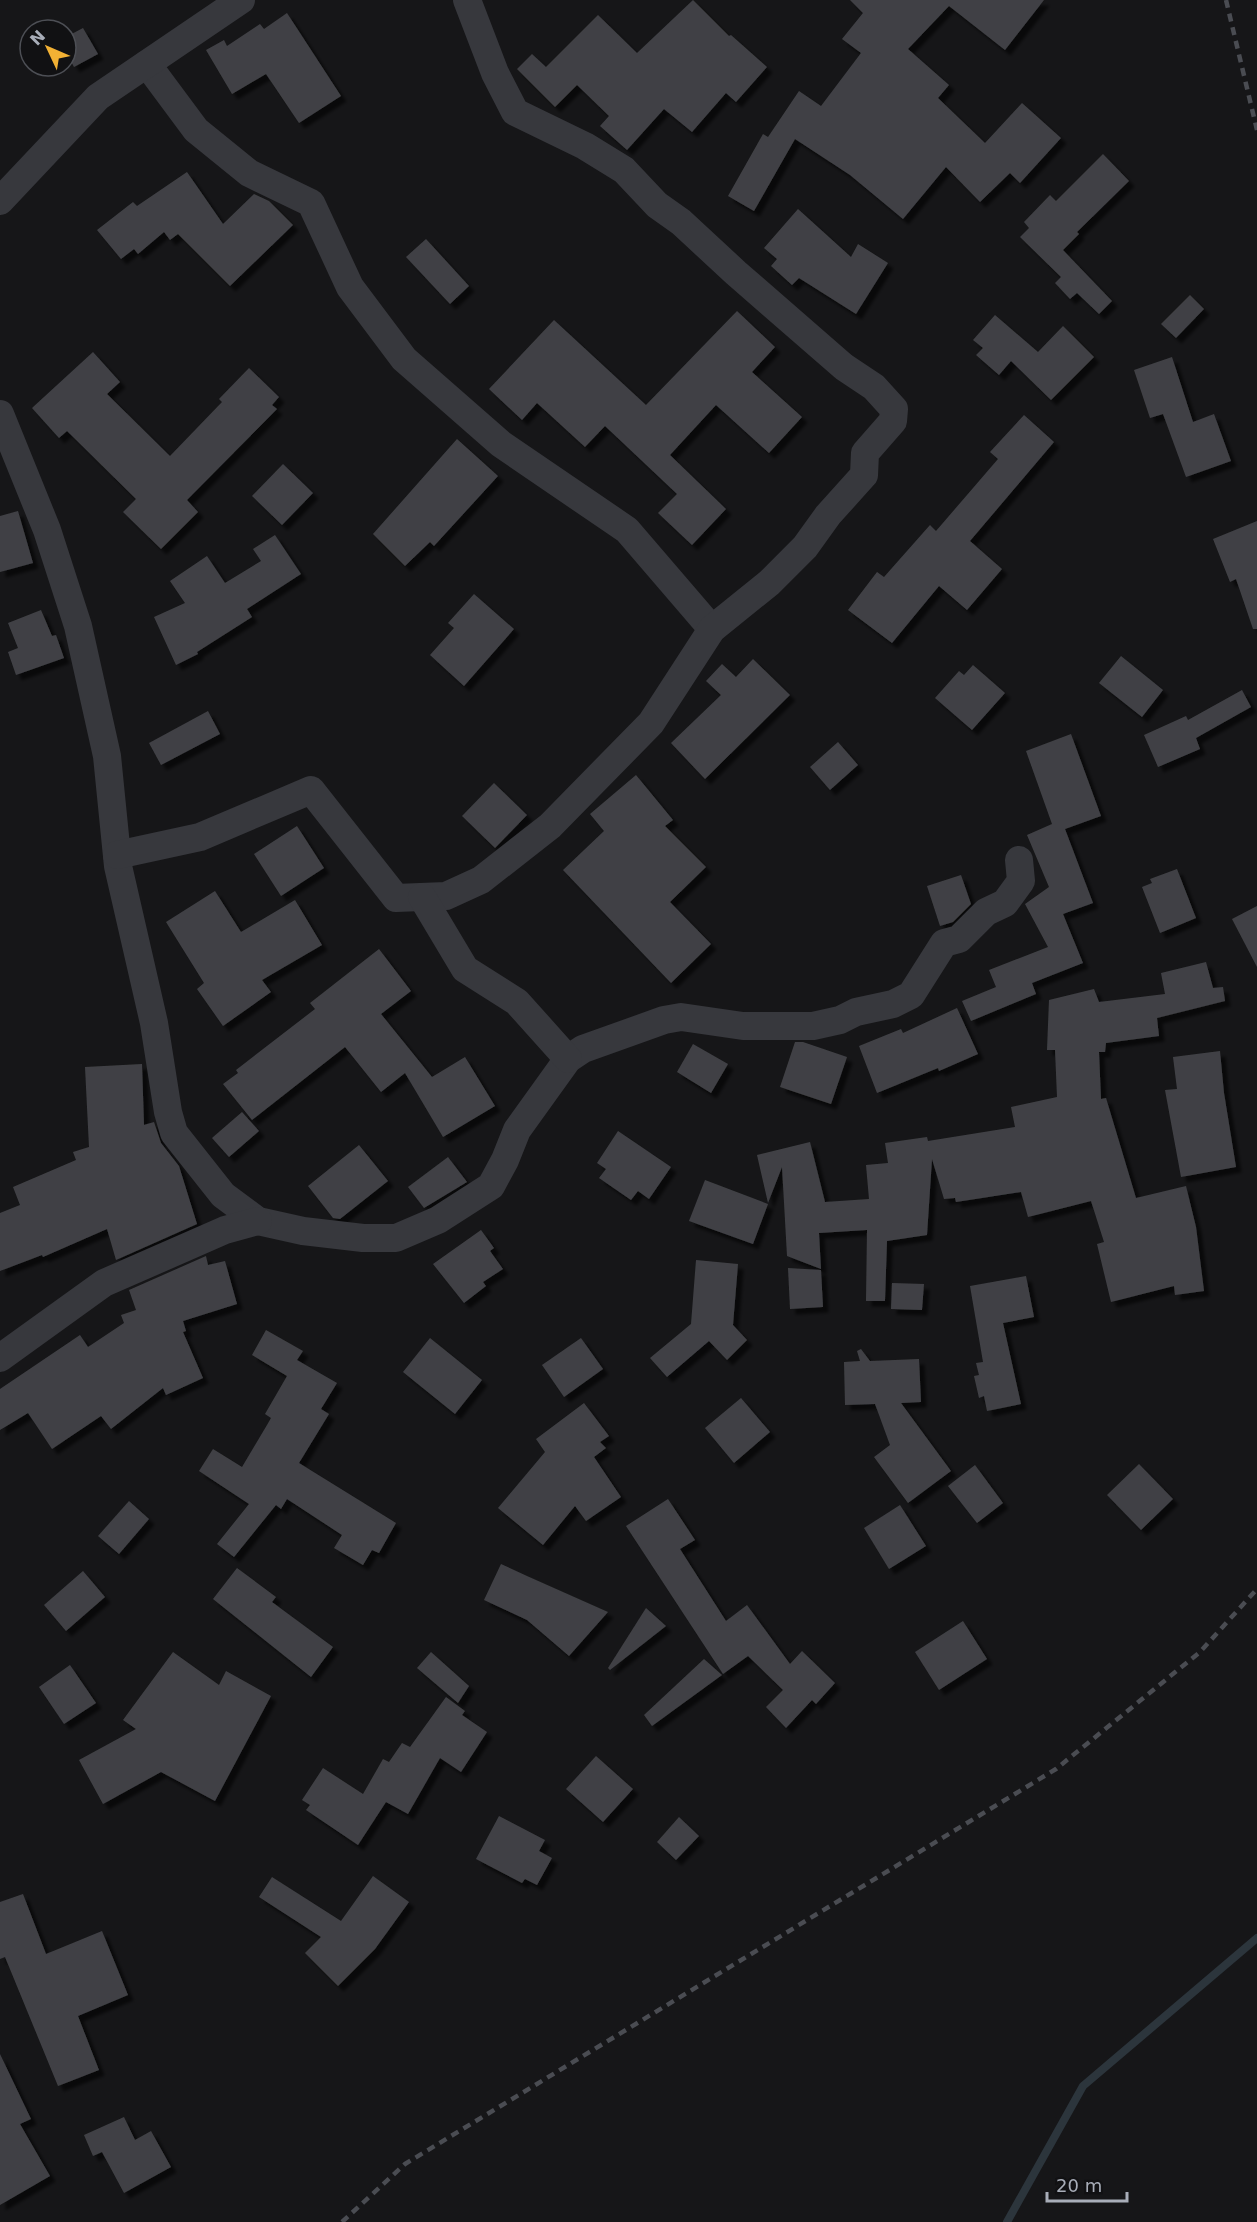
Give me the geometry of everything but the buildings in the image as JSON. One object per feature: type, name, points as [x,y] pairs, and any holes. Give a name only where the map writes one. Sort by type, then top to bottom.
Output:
[{"type":"street","points":[[0,201],[98,97],[241,0]]},
{"type":"street","points":[[117,855],[200,837],[311,790],[396,898],[446,896],[481,880],[550,826],[651,723],[712,628],[769,583],[806,547],[828,515],[864,475],[865,453],[893,421],[894,409],[874,387],[844,368],[681,222],[657,205],[624,170],[585,146],[515,112],[495,73],[467,0]]},
{"type":"street","points":[[147,64],[196,130],[249,173],[310,203],[350,287],[404,359],[501,444],[627,530],[712,628]]},
{"type":"street","points":[[0,414],[47,530],[78,626],[107,756],[117,855],[153,1023],[168,1112],[174,1132],[223,1195],[258,1221],[303,1232],[363,1238],[396,1238],[438,1220],[491,1186],[506,1160],[517,1130],[568,1059],[583,1050],[664,1020],[681,1017],[743,1026],[813,1026],[840,1020],[856,1012],[893,1004],[911,995],[944,943],[959,939],[986,912],[1005,903],[1021,881],[1019,860]]},
{"type":"street","points":[[422,897],[465,969],[517,1002],[568,1059]]},
{"type":"street","points":[[223,1195],[225,1230]]},
{"type":"street","points":[[0,1358],[104,1283],[225,1230],[258,1221]]},
{"type":"waterway","points":[[1007,2222],[1083,2086],[1257,1938]]},
{"type":"railway","points":[[1226,0],[1257,130]]},
{"type":"railway","points":[[342,2222],[405,2164],[1056,1769],[1200,1652],[1257,1589]]}]
